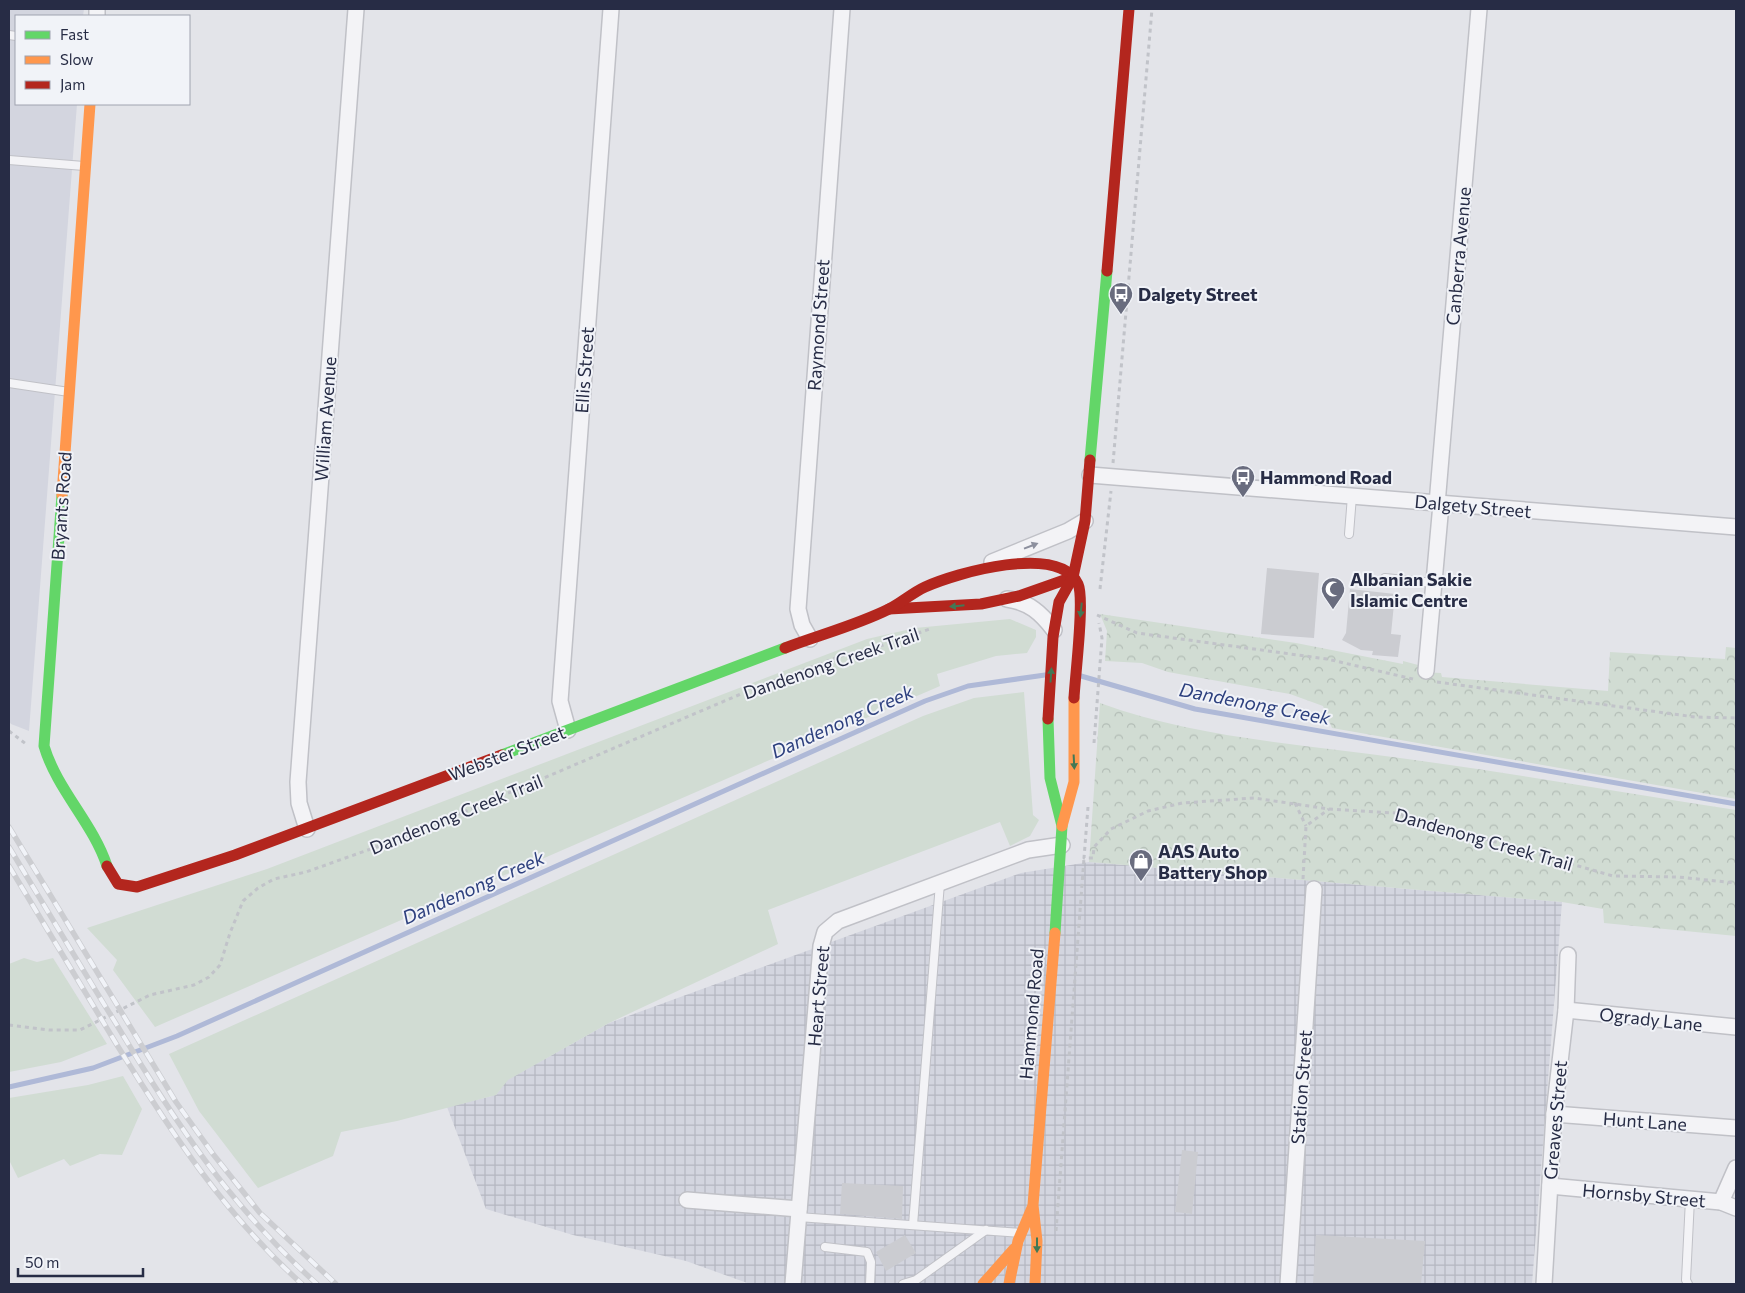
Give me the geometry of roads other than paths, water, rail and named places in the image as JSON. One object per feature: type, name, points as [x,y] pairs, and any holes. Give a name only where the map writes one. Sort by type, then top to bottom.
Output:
[{"type":"street","name":"William Avenue","points":[[308,829],[299,803],[298,782],[356,9]]},
{"type":"street","name":"Ellis Street","points":[[568,730],[560,702],[611,9]]},
{"type":"street","name":"Raymond Street","points":[[810,639],[799,618],[798,610],[842,9]]},
{"type":"street","name":"Hammond Road","points":[[1035,1284],[1037,1241],[1033,1205],[1062,846],[1062,826],[1050,778],[1047,747],[1048,714],[1054,634],[1060,598],[1073,577],[1085,521],[1129,9]]},
{"type":"street","name":"Canberra Avenue","points":[[1426,672],[1479,9]]},
{"type":"street","name":"Bryants Road","points":[[90,105],[44,746],[50,765],[102,852],[113,878],[122,886]]},
{"type":"street","name":"Dalgety Street","points":[[1090,475],[1736,527]]},
{"type":"street","name":"Webster Street","points":[[122,886],[137,887],[235,856],[810,639],[889,609],[924,588],[970,572],[1068,531],[1085,521]]},
{"type":"street","name":"Webster Street","points":[[970,572],[1026,564],[1062,568],[1073,577]]},
{"type":"street","name":"Webster Street","points":[[889,609],[927,609],[1005,599],[1073,577]]},
{"type":"street","name":"Hammond Road","points":[[1062,826],[1074,782],[1073,714],[1082,598],[1079,586],[1073,577]]},
{"type":"street","name":"Webster Street","points":[[1005,599],[1031,606],[1054,634]]},
{"type":"street","name":"Heart Street","points":[[793,1284],[824,936],[838,921],[940,882],[1033,849],[1062,846]]},
{"type":"street","name":"Station Street","points":[[1288,1284],[1314,889]]},
{"type":"street","name":"Greaves Street","points":[[1544,1284],[1554,1114],[1566,1010],[1568,955]]},
{"type":"street","name":"Ogrady Lane","points":[[1566,1010],[1736,1027]]},
{"type":"street","name":"Hunt Lane","points":[[1554,1114],[1736,1128]]},
{"type":"street","points":[[1720,1202],[1736,1168]]},
{"type":"street","name":"Hornsby Street","points":[[1550,1186],[1720,1202],[1736,1208]]},
{"type":"street","points":[[687,1200],[799,1213]]},
{"type":"street","name":"Hammond Road","points":[[1009,1284],[1017,1246],[1033,1205]]},
{"type":"street","points":[[983,1284],[1017,1246]]},
{"type":"lane","points":[[9,160],[86,166]]},
{"type":"lane","points":[[9,383],[69,392]]},
{"type":"lane","points":[[1349,534],[1352,496]]},
{"type":"lane","points":[[1385,578],[1434,583]]},
{"type":"lane","points":[[913,1225],[940,882]]},
{"type":"lane","points":[[1688,1284],[1686,1280],[1690,1199]]},
{"type":"lane","points":[[799,1213],[913,1225],[1022,1233]]},
{"type":"lane","points":[[903,1284],[916,1280],[986,1230]]},
{"type":"lane","points":[[825,1247],[867,1252],[871,1262],[870,1284]]},
{"type":"waterway","name":"Dandenong Creek","points":[[9,1087],[93,1068],[177,1036],[925,701],[968,686],[1045,675]]},
{"type":"waterway","name":"Dandenong Creek","points":[[1081,676],[1195,709],[1736,804]]},
{"type":"railway","points":[[9,827],[176,1102],[213,1154],[260,1213],[336,1284]]},
{"type":"railway","points":[[9,847],[137,1059],[205,1161],[257,1224],[317,1284]]},
{"type":"railway","points":[[9,866],[117,1045],[179,1141],[248,1230],[302,1284]]},
{"type":"place","name":"Dalgety Street","points":[[1121,315]]},
{"type":"place","name":"Hammond Road","points":[[1243,498]]},
{"type":"place","name":"Albanian Sakie Islamic Centre","points":[[1333,610]]},
{"type":"place","name":"AAS Auto Battery Shop","points":[[1141,882]]}]
